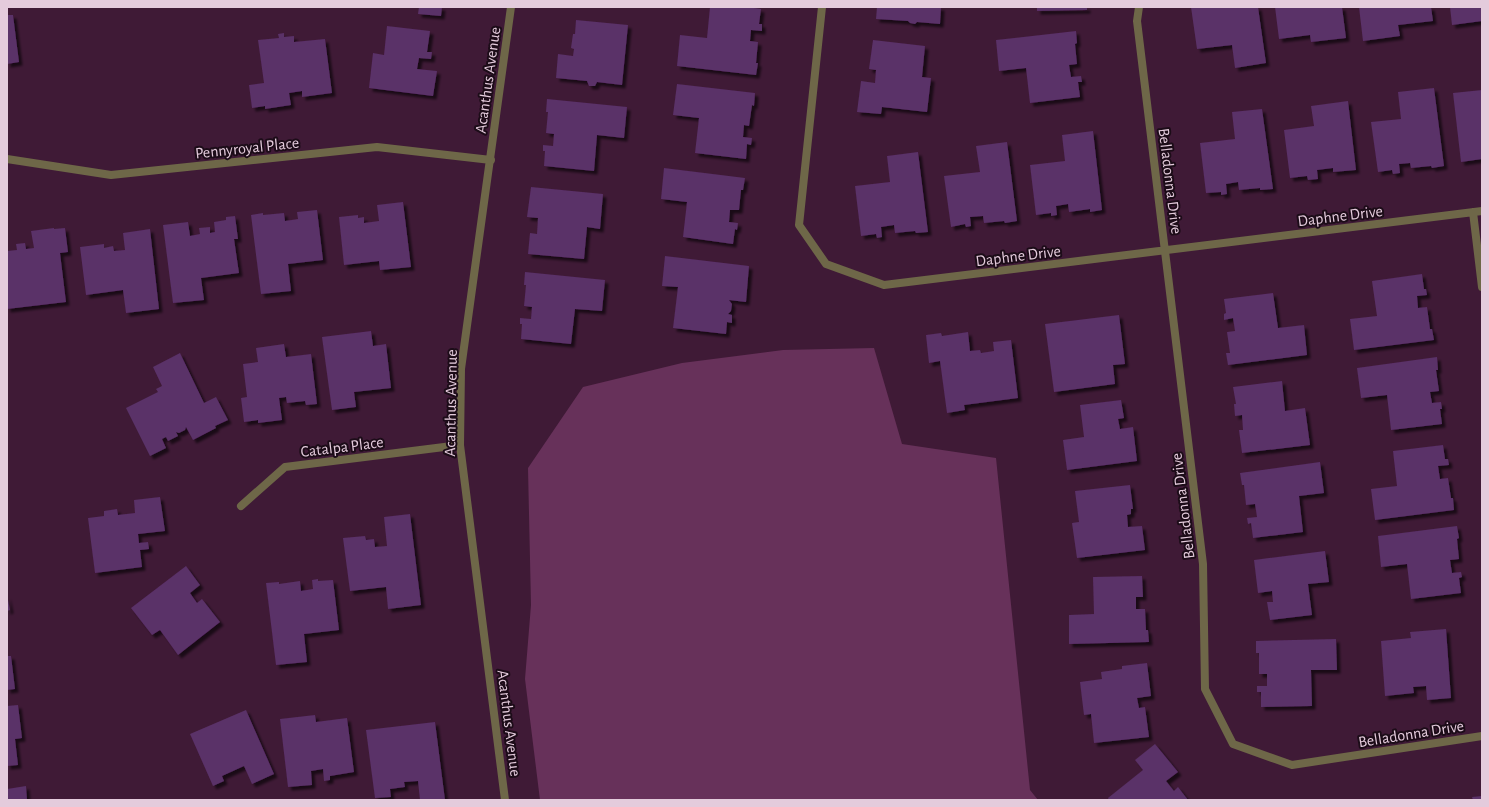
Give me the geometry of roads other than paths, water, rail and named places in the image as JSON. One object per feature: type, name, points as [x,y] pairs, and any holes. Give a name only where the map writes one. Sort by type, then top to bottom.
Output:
[{"type":"street","name":"Acanthus Avenue","points":[[505,800],[460,445],[461,369],[511,7]]},
{"type":"street","name":"Daphne Drive","points":[[822,7],[799,225],[826,264],[884,285],[1482,211]]},
{"type":"street","name":"Belladonna Drive","points":[[1139,7],[1137,21],[1203,564],[1205,690],[1233,744],[1292,766],[1482,736]]},
{"type":"street","name":"Pennyroyal Place","points":[[7,159],[111,175],[377,147],[491,160]]},
{"type":"street","points":[[1473,212],[1482,287]]},
{"type":"street","name":"Catalpa Place","points":[[241,506],[285,467],[460,445]]}]
